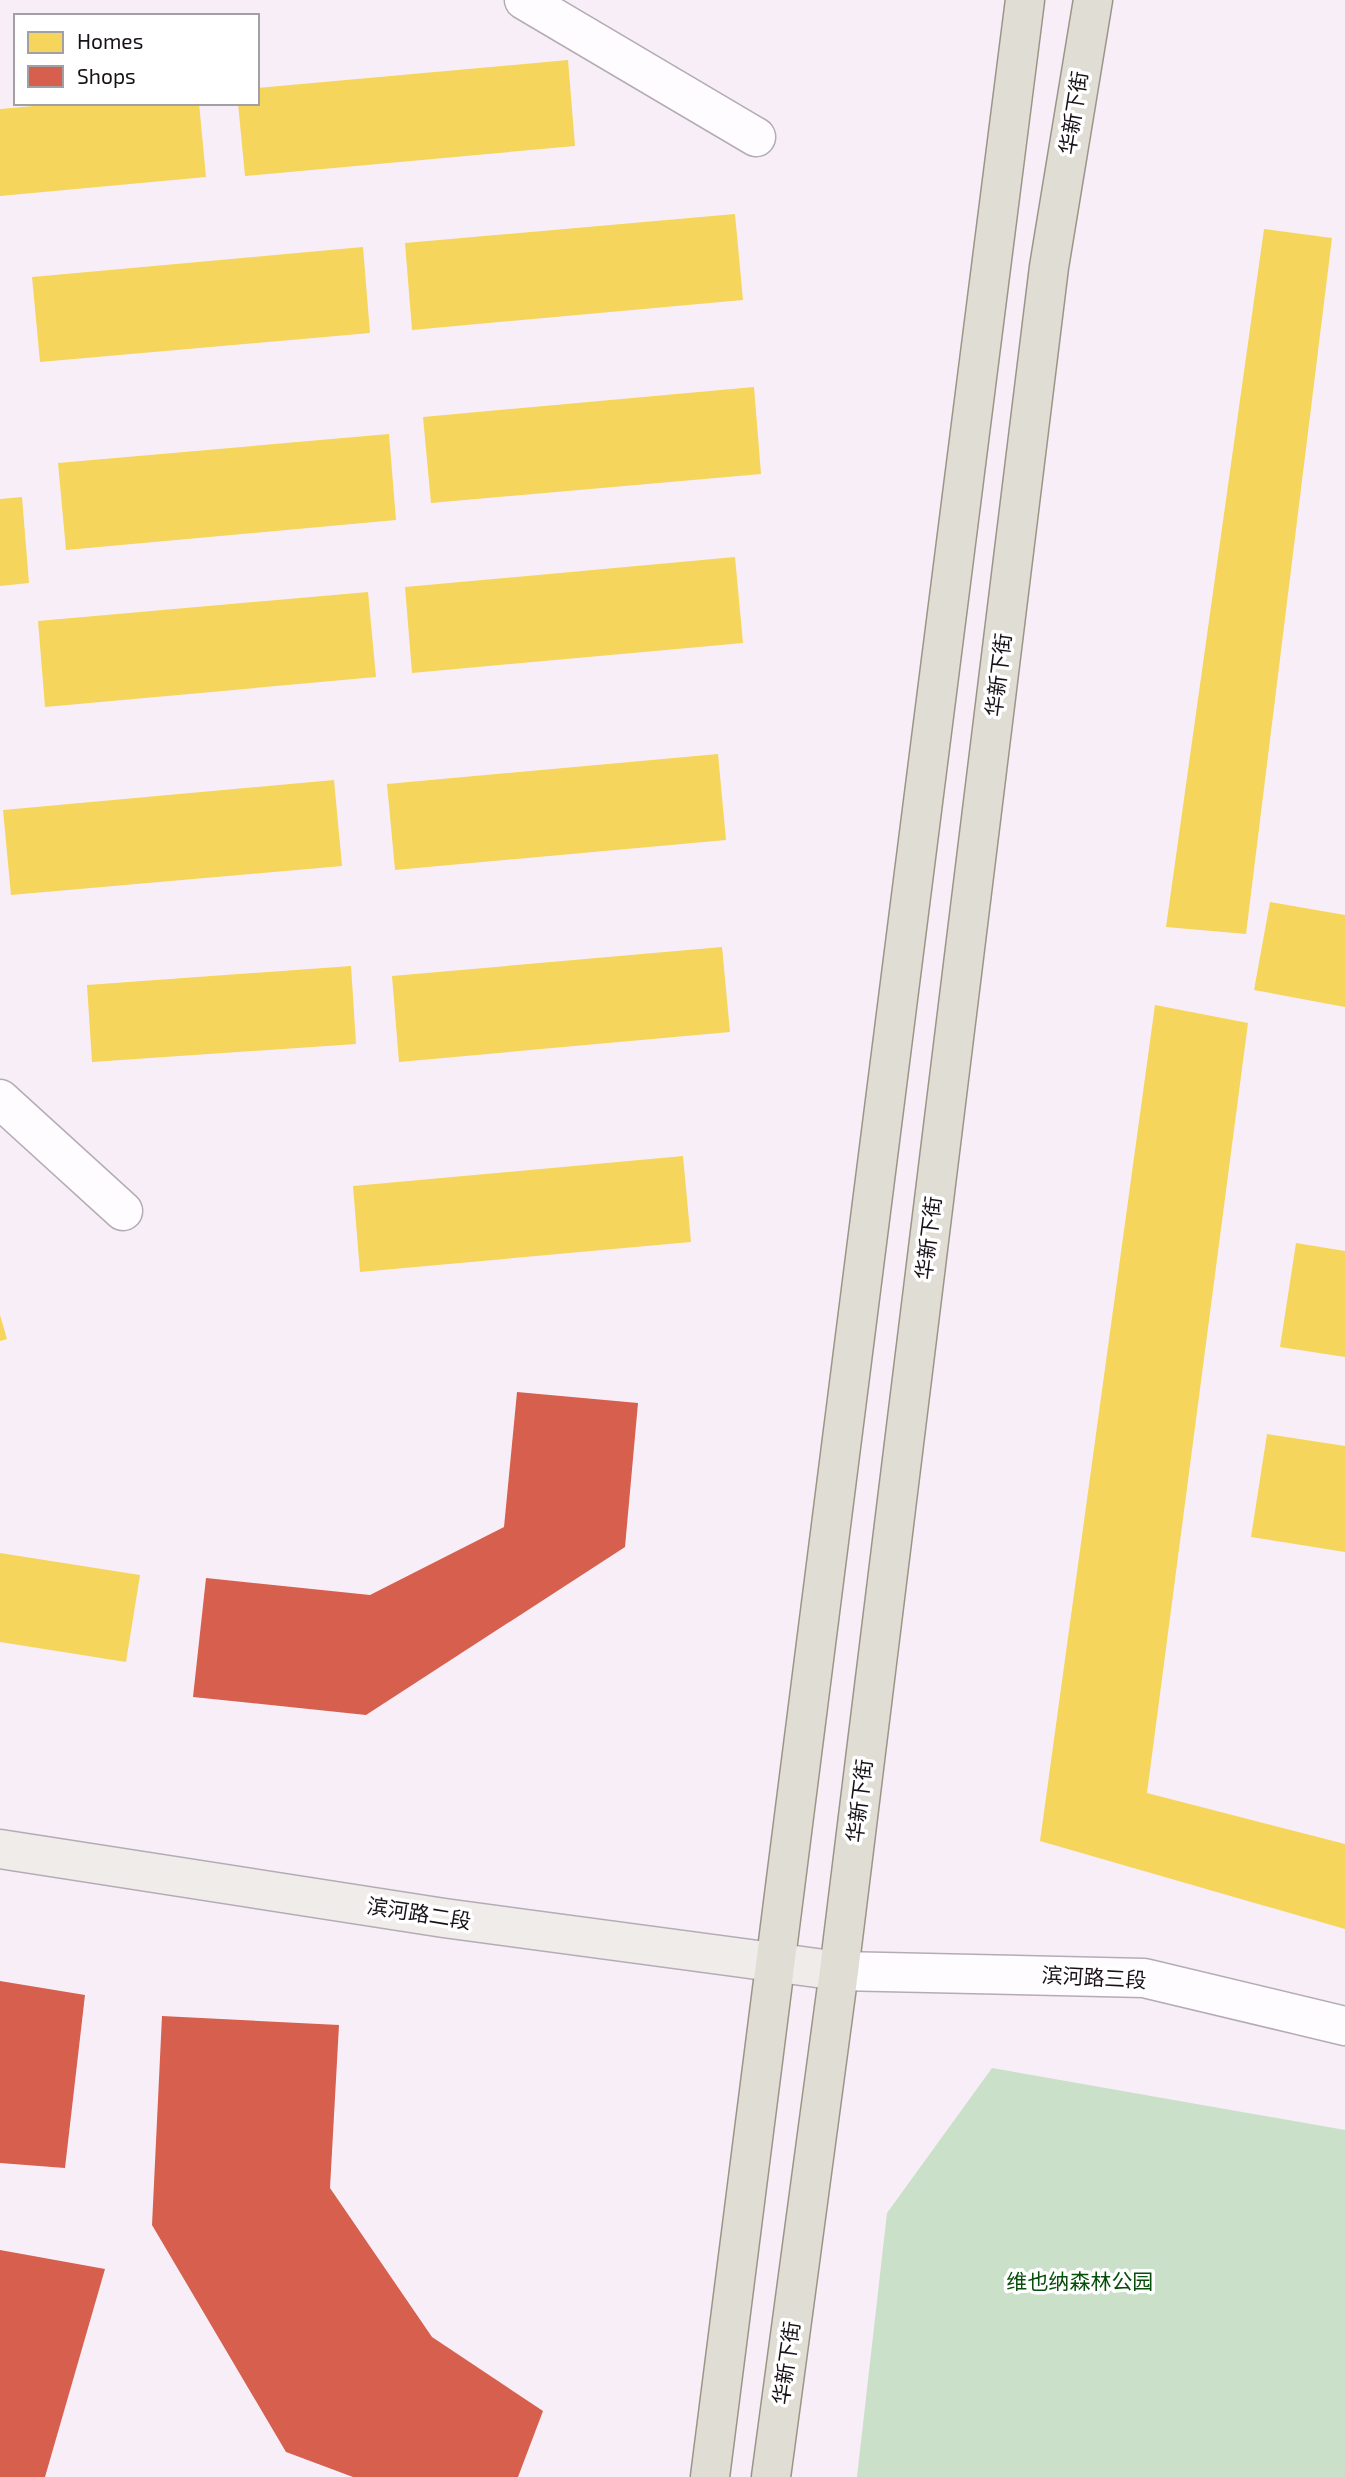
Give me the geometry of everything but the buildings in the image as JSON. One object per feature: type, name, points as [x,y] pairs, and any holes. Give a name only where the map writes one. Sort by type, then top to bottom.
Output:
[{"type":"main road","points":[[709,2476],[1025,0]]},
{"type":"main road","name":"华新下街","points":[[771,2477],[839,1971],[1049,267],[1093,0]]},
{"type":"street","points":[[524,0],[756,137]]},
{"type":"street","points":[[0,1099],[123,1211]]},
{"type":"street","name":"滨河路二段","points":[[0,1849],[444,1918],[839,1971]]},
{"type":"street","name":"滨河路三段","points":[[839,1971],[1144,1978],[1345,2025]]},
{"type":"green space","name":"维也纳森林公园","points":[[992,2068],[1345,2130],[1345,2477],[857,2477],[887,2213]]}]
